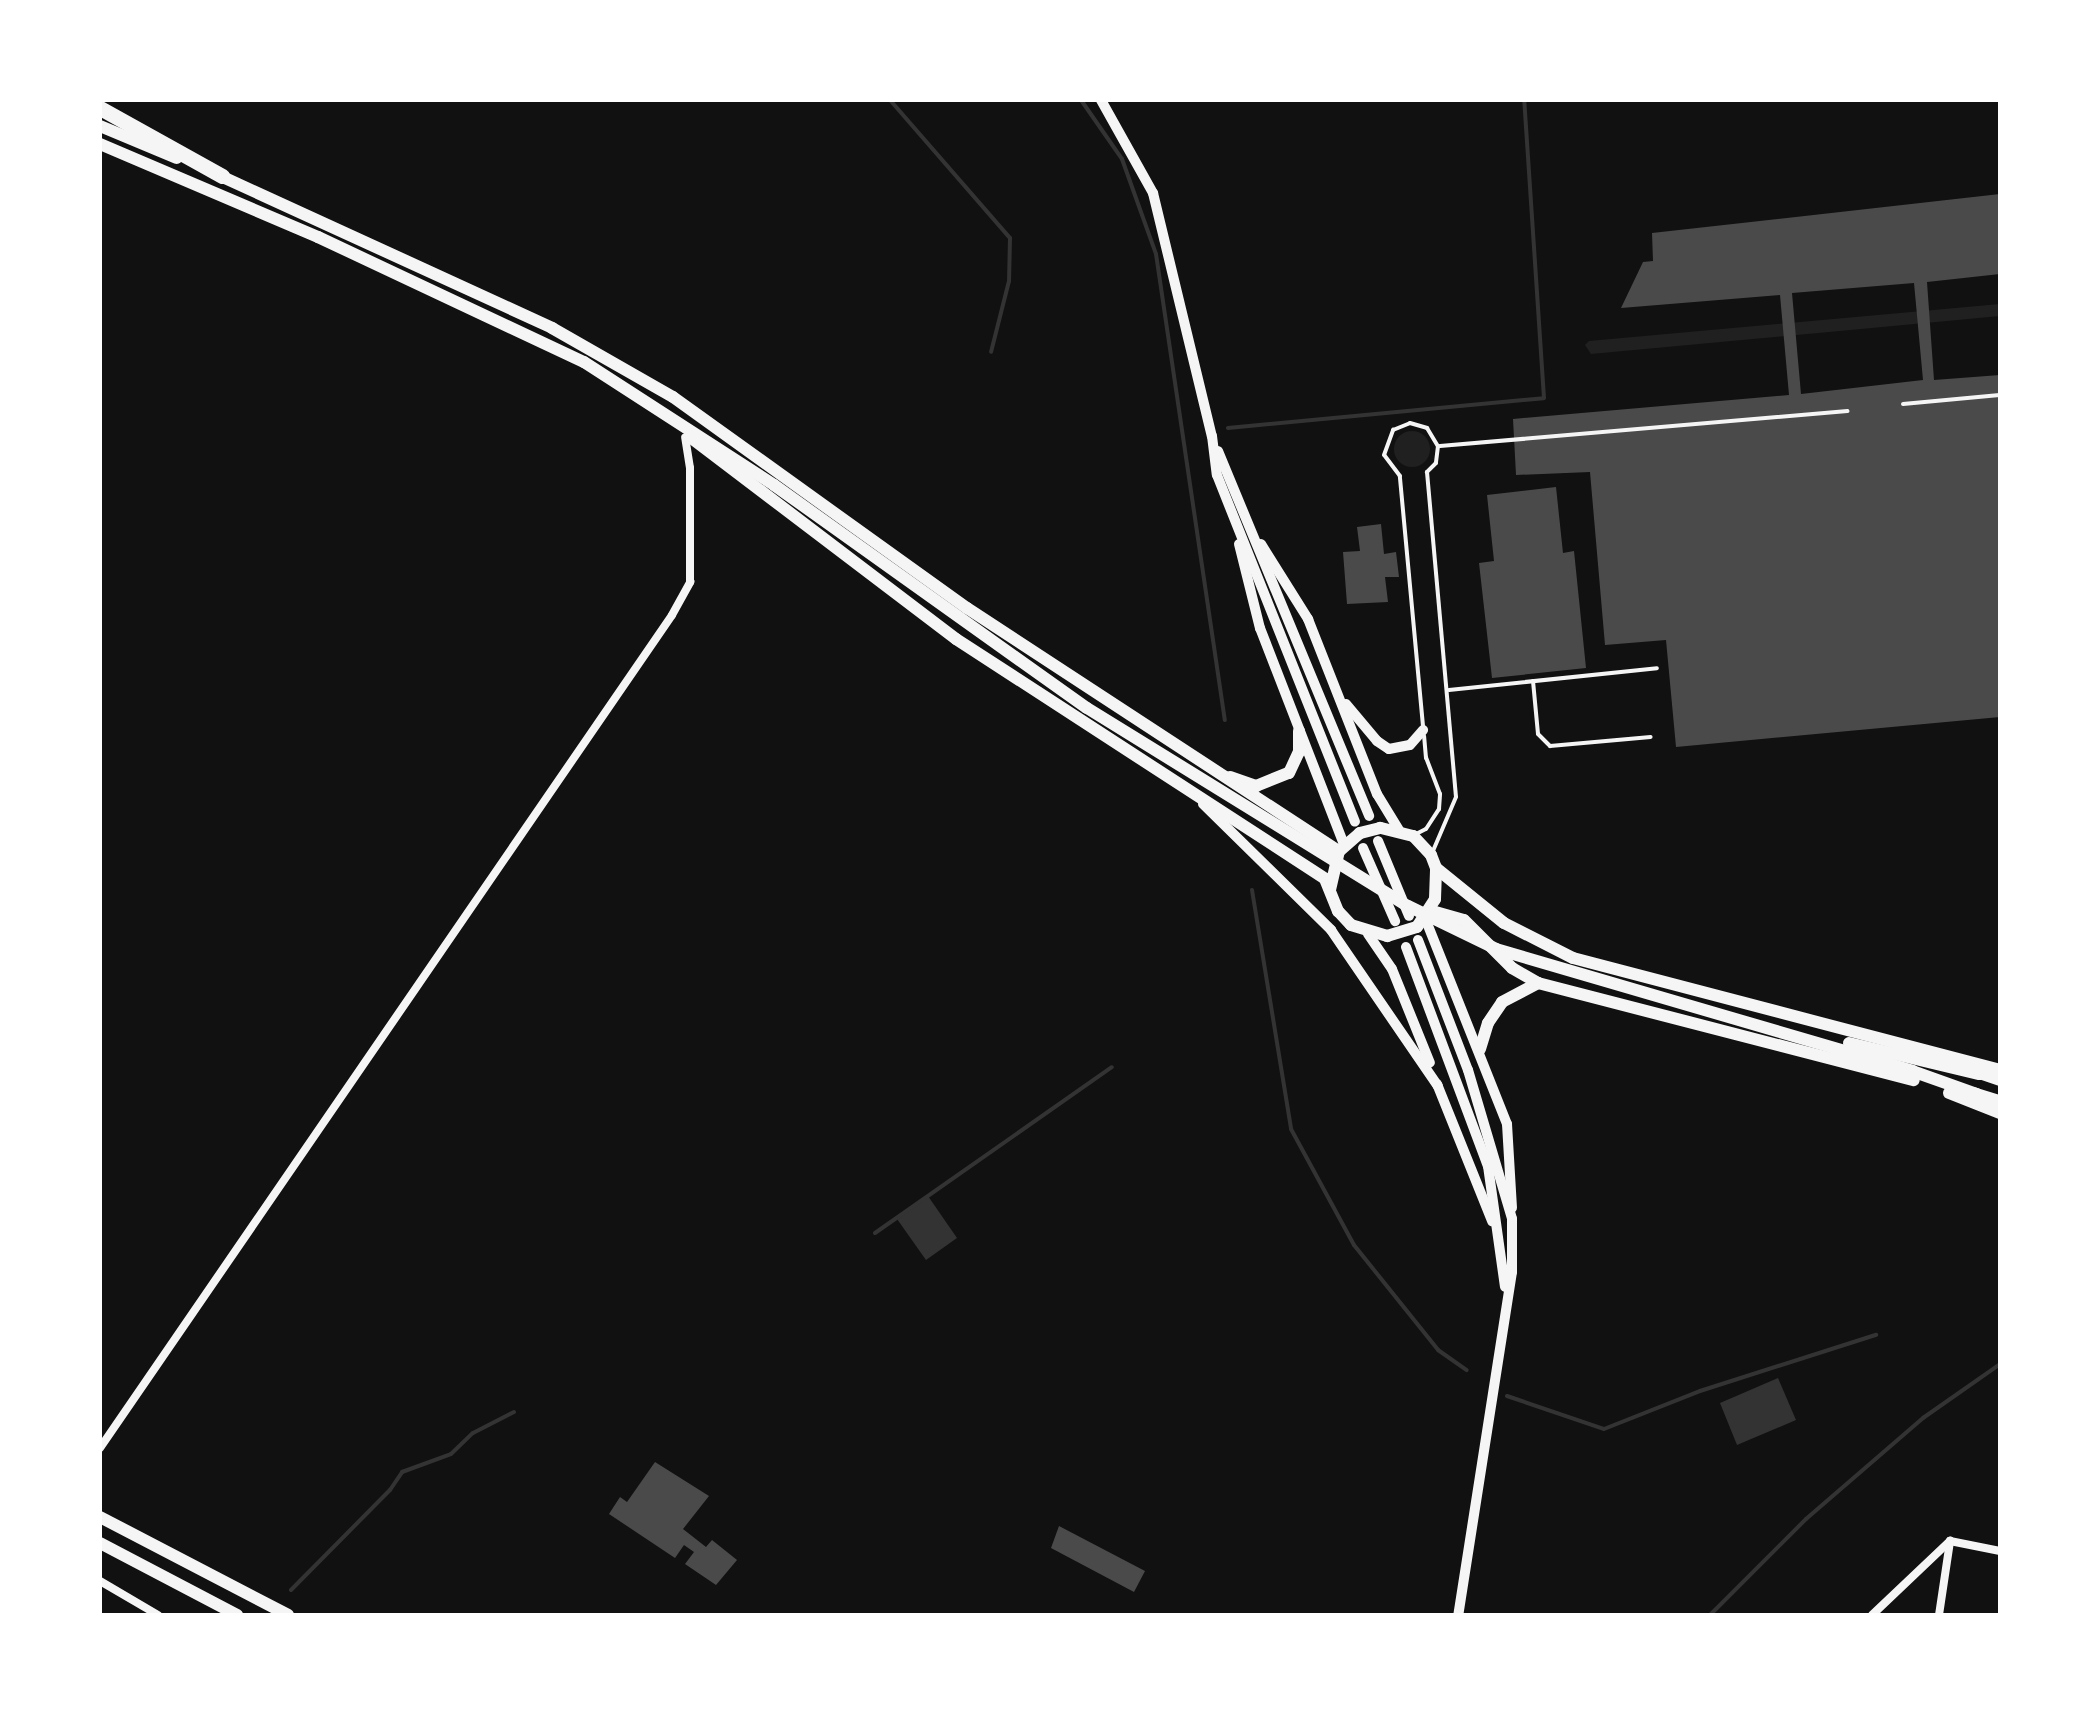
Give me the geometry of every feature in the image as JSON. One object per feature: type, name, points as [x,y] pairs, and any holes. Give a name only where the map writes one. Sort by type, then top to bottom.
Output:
[{"type":"highway","points":[[100,108],[222,176]]},
{"type":"main road","points":[[100,126],[222,176],[534,319],[672,397],[967,608],[1179,751],[1341,848]]},
{"type":"main road","points":[[100,144],[318,237],[633,391],[774,485],[1087,708],[1408,906],[1496,949],[1749,1022],[1977,1094]]},
{"type":"main road","points":[[572,358],[684,433],[942,629],[1324,880],[1338,911],[1368,934],[1387,936],[1407,931],[1427,914],[1438,884],[1434,862]]},
{"type":"main road","points":[[637,377],[774,485]]},
{"type":"main road","points":[[1179,751],[1256,786],[1289,773],[1298,752],[1300,731]]},
{"type":"main road","points":[[1330,889],[1341,848],[1360,833],[1380,828],[1406,833],[1504,923],[1573,958],[2000,1070]]},
{"type":"main road","points":[[1427,914],[1464,920],[1512,968],[1538,983],[2000,1100]]},
{"type":"main road","points":[[1480,1049],[1488,1023],[1502,1002],[1538,983]]},
{"type":"main road","points":[[1796,1017],[2000,1080]]},
{"type":"main road","points":[[1749,1022],[1978,1074]]},
{"type":"main road","points":[[1914,1080],[2000,1113]]},
{"type":"main road","points":[[100,1517],[288,1615]]},
{"type":"main road","points":[[100,1543],[237,1615]]},
{"type":"street","points":[[1101,100],[1153,193],[1212,436],[1217,474],[1355,822]]},
{"type":"street","points":[[100,1448],[672,616],[690,582],[690,468],[684,433]]},
{"type":"street","points":[[1212,436],[1369,816]]},
{"type":"street","points":[[1238,533],[1260,628],[1341,848]]},
{"type":"street","points":[[1254,537],[1308,620],[1377,794],[1406,833]]},
{"type":"street","points":[[1335,686],[1356,719],[1389,749],[1410,745],[1424,730]]},
{"type":"street","points":[[1199,800],[1332,930],[1438,1086]]},
{"type":"street","points":[[1378,841],[1409,916]]},
{"type":"street","points":[[1363,848],[1395,921]]},
{"type":"street","points":[[1427,914],[1507,1124],[1512,1220],[1506,1298],[1458,1615]]},
{"type":"street","points":[[1368,934],[1397,981],[1501,1246]]},
{"type":"street","points":[[1418,940],[1468,1070],[1512,1220]]},
{"type":"street","points":[[1406,947],[1488,1166],[1506,1298]]},
{"type":"street","points":[[1950,1541],[2000,1550]]},
{"type":"street","points":[[1872,1615],[1950,1541]]},
{"type":"street","points":[[1939,1615],[1950,1541]]},
{"type":"street","points":[[100,1581],[158,1615]]},
{"type":"lane","points":[[1903,404],[2000,394]]},
{"type":"lane","points":[[1438,446],[1848,410]]},
{"type":"lane","points":[[1406,833],[1426,829],[1439,809],[1440,794],[1426,758],[1400,476],[1384,455],[1393,430],[1419,424],[1434,434],[1438,446],[1436,462],[1427,472],[1456,798],[1434,862]]},
{"type":"lane","points":[[1449,690],[1657,668]]},
{"type":"lane","points":[[1533,681],[1538,734],[1550,746],[1651,737]]},
{"type":"shaded area","points":[[2000,304],[2000,316],[1591,354],[1585,345],[1589,341]]},
{"type":"shaded area","points":[[1412,431],[1425,436],[1430,449],[1425,462],[1412,467],[1399,462],[1394,449],[1399,436]]},
{"type":"shaded area","points":[[928,1196],[957,1238],[926,1260],[897,1219]]},
{"type":"shaded area","points":[[1778,1378],[1796,1420],[1737,1445],[1720,1403]]},
{"type":"building","points":[[2000,194],[2000,274],[1927,282],[1934,380],[2000,375],[2000,717],[1676,747],[1666,640],[1605,645],[1590,472],[1516,475],[1513,419],[1789,395],[1780,295],[1621,308],[1643,262],[1653,261],[1652,233]],"holes":[[[1914,283],[1923,380],[1801,394],[1792,293]]]},
{"type":"building","points":[[1556,487],[1563,553],[1574,551],[1586,668],[1492,678],[1479,563],[1494,561],[1487,495]]},
{"type":"building","points":[[1381,524],[1384,554],[1396,552],[1399,577],[1385,577],[1388,602],[1347,604],[1343,552],[1360,551],[1357,527]]},
{"type":"building","points":[[655,1462],[709,1496],[683,1529],[706,1547],[712,1540],[737,1560],[716,1585],[685,1564],[694,1552],[684,1545],[675,1558],[609,1514],[620,1497],[627,1502]]},
{"type":"building","points":[[1059,1526],[1145,1571],[1134,1592],[1051,1548]]},
{"type":"waterway","points":[[890,100],[1010,238],[1009,281],[991,352]]},
{"type":"waterway","points":[[1081,100],[1122,159],[1156,254],[1225,720]]},
{"type":"waterway","points":[[1228,428],[1544,398],[1524,100]]},
{"type":"waterway","points":[[1252,890],[1291,1129],[1354,1245],[1438,1350],[1467,1370]]},
{"type":"waterway","points":[[875,1233],[1112,1067]]},
{"type":"waterway","points":[[1507,1396],[1604,1429],[1700,1391],[1876,1335]]},
{"type":"waterway","points":[[1710,1615],[1806,1519],[1923,1418],[2000,1364]]},
{"type":"waterway","points":[[291,1590],[390,1490],[402,1472],[451,1454],[473,1433],[514,1412]]}]
